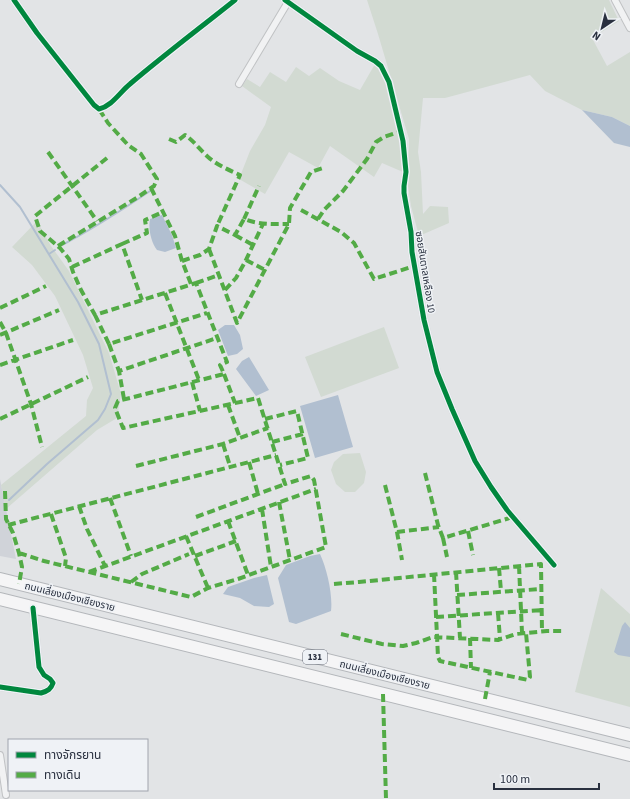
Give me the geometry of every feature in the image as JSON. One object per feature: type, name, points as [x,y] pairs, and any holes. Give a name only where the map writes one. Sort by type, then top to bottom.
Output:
[{"type":"highway","name":"ถนนเลี่ยงเมืองเชียงราย","points":[[0,579],[630,735]]},
{"type":"highway","name":"ถนนเลี่ยงเมืองเชียงราย","points":[[0,599],[630,755]]},
{"type":"street","points":[[14,0],[37,33],[94,105],[99,109],[104,108],[129,85],[235,0]]},
{"type":"street","points":[[615,0],[630,28]]},
{"type":"street","points":[[239,84],[286,1]]},
{"type":"street","name":"ซอยสันตาลเหลือง 10","points":[[286,1],[381,66],[386,75],[404,141],[406,172],[404,193],[411,232],[412,252],[424,320],[436,372],[475,461],[507,510],[554,565]]},
{"type":"street","points":[[0,688],[41,693],[47,692],[51,689],[53,683],[44,675],[39,667],[33,608]]},
{"type":"street","points":[[0,755],[6,795]]},
{"type":"shaded area","points":[[367,0],[609,0],[619,21],[592,38],[607,66],[630,52],[630,126],[612,117],[582,110],[545,91],[530,75],[445,98],[423,98],[418,152],[421,172],[423,214],[430,206],[448,207],[449,223],[419,236],[411,206],[408,186],[409,139]]},
{"type":"shaded area","points":[[375,64],[381,70],[386,80],[400,137],[403,172],[382,163],[374,177],[330,146],[318,168],[289,152],[265,194],[239,179],[250,151],[265,125],[271,107],[242,86],[247,79],[260,87],[270,72],[286,82],[296,67],[309,76],[320,68],[339,81],[360,90]]},
{"type":"shaded area","points":[[37,221],[51,246],[69,271],[109,353],[121,394],[117,418],[97,430],[6,509],[1,485],[86,416],[87,400],[93,388],[83,355],[55,296],[32,265],[12,247]]},
{"type":"shaded area","points":[[384,327],[399,368],[321,397],[305,357]]},
{"type":"shaded area","points":[[360,453],[366,472],[364,483],[355,492],[345,492],[336,484],[331,470],[334,462],[343,454]]},
{"type":"shaded area","points":[[0,479],[16,559],[0,556]]},
{"type":"shaded area","points":[[601,588],[630,614],[630,707],[575,692]]},
{"type":"water","points":[[582,110],[612,117],[630,126],[630,147],[614,143]]},
{"type":"water","points":[[162,215],[172,235],[176,248],[165,252],[157,250],[155,247],[149,227],[150,219]]},
{"type":"water","points":[[225,325],[234,325],[240,335],[243,349],[237,354],[228,356],[218,330]]},
{"type":"water","points":[[249,357],[269,390],[256,396],[236,369],[242,361]]},
{"type":"water","points":[[338,395],[353,447],[315,458],[300,406]]},
{"type":"water","points":[[320,554],[329,582],[331,611],[296,624],[289,622],[278,578],[286,565]]},
{"type":"water","points":[[267,575],[274,604],[269,607],[254,606],[240,598],[223,594],[228,587]]},
{"type":"water","points":[[625,622],[630,628],[630,657],[618,655],[614,652],[622,626]]},
{"type":"waterway","points":[[0,185],[20,207],[78,302],[99,344],[111,394],[105,409],[98,420],[47,464],[9,500]]},
{"type":"waterway","points":[[62,245],[107,219],[150,191]]},
{"type":"waterway","points":[[49,254],[55,250]]},
{"type":"marked path","points":[[58,246],[138,197],[154,186],[157,179],[141,154],[128,145],[108,123],[99,109]]},
{"type":"marked path","points":[[318,219],[324,210],[343,191],[367,159],[376,142],[384,137],[401,131]]},
{"type":"marked path","points":[[169,139],[176,142],[185,135],[212,160],[240,175],[217,226]]},
{"type":"marked path","points":[[48,152],[97,221]]},
{"type":"marked path","points":[[19,553],[44,561],[191,597],[208,588],[238,579],[326,547],[314,480],[311,476],[285,484],[258,398],[123,428],[115,408],[118,401],[224,374],[220,365],[227,362],[196,283],[95,315],[81,290],[69,259],[60,248],[40,231],[35,216],[107,158]]},
{"type":"marked path","points":[[209,249],[237,323],[289,224],[290,208],[311,172],[323,168]]},
{"type":"marked path","points":[[244,219],[259,186]]},
{"type":"marked path","points":[[151,188],[175,236],[182,261],[191,284]]},
{"type":"marked path","points":[[301,210],[341,232],[354,243],[374,279],[414,266]]},
{"type":"marked path","points":[[122,244],[147,233],[145,220],[163,212]]},
{"type":"marked path","points":[[182,261],[200,255],[209,249],[217,226],[235,235],[244,219],[261,223],[289,224]]},
{"type":"marked path","points":[[225,290],[236,278],[263,224]]},
{"type":"marked path","points":[[235,235],[253,245]]},
{"type":"marked path","points":[[72,267],[122,244],[142,300]]},
{"type":"marked path","points":[[246,260],[265,270]]},
{"type":"marked path","points":[[196,283],[219,275]]},
{"type":"marked path","points":[[0,308],[46,286]]},
{"type":"marked path","points":[[165,293],[199,380]]},
{"type":"marked path","points":[[0,335],[59,310]]},
{"type":"marked path","points":[[95,315],[109,344],[207,313]]},
{"type":"marked path","points":[[0,322],[6,333],[31,404],[42,447]]},
{"type":"marked path","points":[[124,399],[119,371],[217,338]]},
{"type":"marked path","points":[[0,365],[73,340]]},
{"type":"marked path","points":[[109,344],[119,371]]},
{"type":"marked path","points":[[224,374],[235,403]]},
{"type":"marked path","points":[[0,419],[88,377]]},
{"type":"marked path","points":[[192,382],[200,411]]},
{"type":"marked path","points":[[228,405],[240,438]]},
{"type":"marked path","points":[[265,419],[297,411],[308,458],[280,465]]},
{"type":"marked path","points":[[136,466],[223,444],[268,428]]},
{"type":"marked path","points":[[272,442],[303,434]]},
{"type":"marked path","points":[[223,444],[230,466]]},
{"type":"marked path","points":[[8,525],[276,455]]},
{"type":"marked path","points":[[249,462],[258,494]]},
{"type":"marked path","points":[[425,473],[438,525],[443,538],[513,517]]},
{"type":"marked path","points":[[196,517],[285,484]]},
{"type":"marked path","points":[[385,485],[397,532],[402,560]]},
{"type":"marked path","points":[[89,572],[316,489]]},
{"type":"marked path","points":[[5,491],[6,519],[13,533],[22,567],[19,584]]},
{"type":"marked path","points":[[110,498],[131,556]]},
{"type":"marked path","points":[[279,502],[290,560]]},
{"type":"marked path","points":[[79,506],[87,529],[105,566]]},
{"type":"marked path","points":[[262,509],[271,567]]},
{"type":"marked path","points":[[51,514],[66,558],[65,566]]},
{"type":"marked path","points":[[228,521],[248,575]]},
{"type":"marked path","points":[[397,532],[439,527]]},
{"type":"marked path","points":[[468,531],[473,555]]},
{"type":"marked path","points":[[186,536],[208,588]]},
{"type":"marked path","points":[[443,538],[447,557]]},
{"type":"marked path","points":[[195,556],[236,541]]},
{"type":"marked path","points":[[131,582],[142,574],[189,554]]},
{"type":"marked path","points":[[334,584],[541,564],[542,632]]},
{"type":"marked path","points":[[519,566],[522,633]]},
{"type":"marked path","points":[[499,568],[501,591]]},
{"type":"marked path","points":[[456,572],[460,638]]},
{"type":"marked path","points":[[434,574],[438,657],[440,661],[528,680],[530,677],[526,633]]},
{"type":"marked path","points":[[457,595],[541,589]]},
{"type":"marked path","points":[[436,617],[542,610]]},
{"type":"marked path","points":[[498,613],[500,639]]},
{"type":"marked path","points":[[341,634],[382,644],[403,646],[433,637],[498,640],[516,634],[564,631]]},
{"type":"marked path","points":[[470,638],[471,668]]},
{"type":"marked path","points":[[485,699],[490,672]]},
{"type":"marked path","points":[[383,694],[386,799]]},
{"type":"cycle path","points":[[14,0],[37,33],[94,105],[99,109],[112,102],[126,87],[235,0]]},
{"type":"cycle path","points":[[285,0],[357,51],[375,61],[381,66],[389,82],[403,141],[406,172],[404,193],[411,232],[412,252],[424,320],[437,372],[475,461],[507,510],[554,565]]},
{"type":"cycle path","points":[[0,687],[41,693],[49,690],[53,683],[44,675],[39,667],[33,608]]}]
